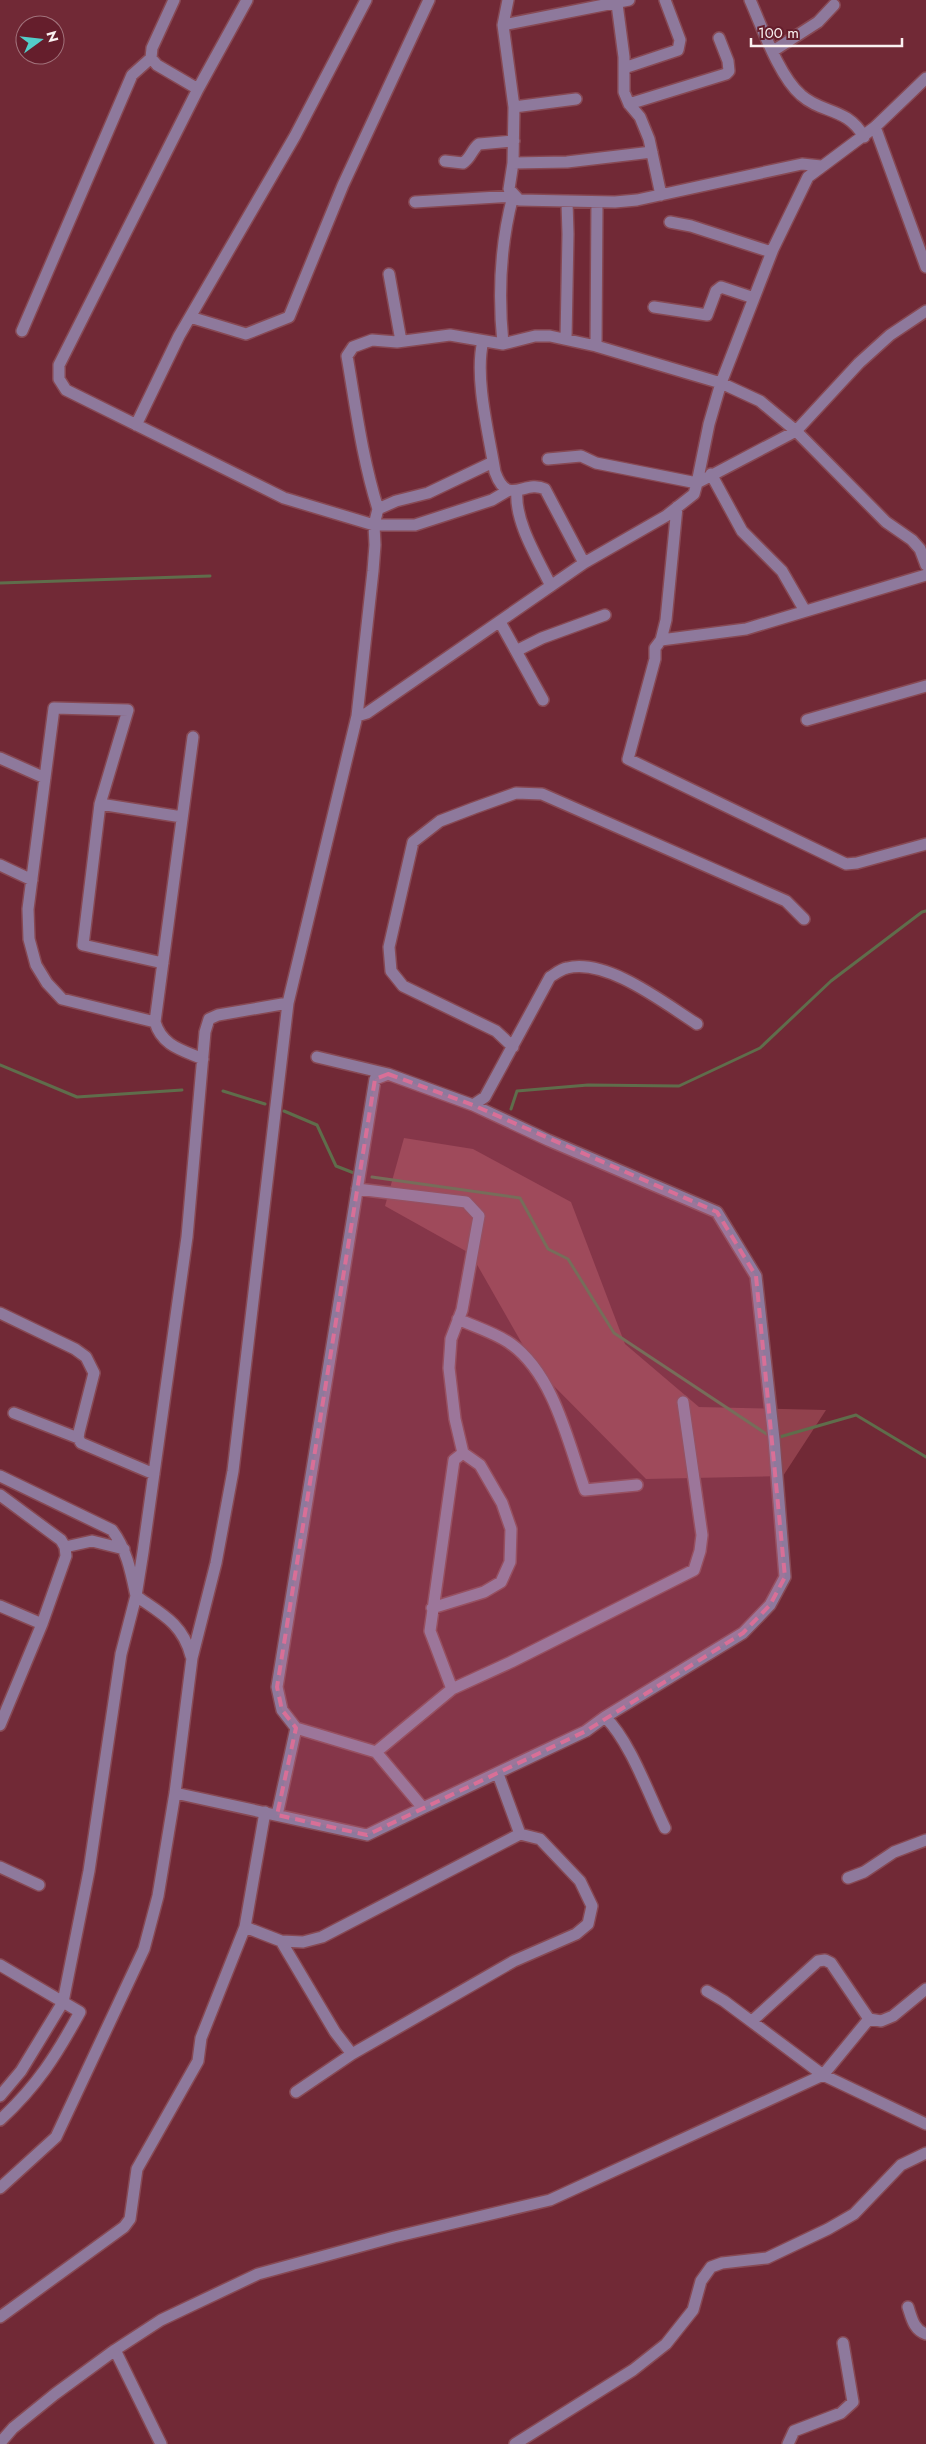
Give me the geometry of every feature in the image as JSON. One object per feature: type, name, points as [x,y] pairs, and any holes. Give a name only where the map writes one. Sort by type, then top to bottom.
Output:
[{"type":"street","points":[[22,332],[132,74],[151,58],[152,48],[174,0]]},
{"type":"street","points":[[247,0],[198,89],[59,365],[59,379],[66,390],[284,498],[374,525],[415,525],[492,500],[513,491],[539,486],[545,489],[584,563]]},
{"type":"street","points":[[136,425],[190,317],[295,136],[366,0]]},
{"type":"street","points":[[190,317],[246,334],[289,317],[343,186],[429,0]]},
{"type":"street","points":[[508,0],[503,25],[511,71],[514,107],[513,163],[510,189],[513,196],[519,200],[528,202],[615,202],[661,195],[802,164],[822,166]]},
{"type":"street","points":[[503,25],[630,0]]},
{"type":"street","points":[[624,68],[678,50],[680,40],[665,0]]},
{"type":"street","points":[[750,0],[779,64],[801,95],[846,117],[855,124],[864,137]]},
{"type":"street","points":[[617,4],[624,68],[624,92],[629,104],[640,117],[652,152],[661,195]]},
{"type":"street","points":[[773,51],[818,22],[834,5]]},
{"type":"street","points":[[629,104],[726,74],[729,71],[728,61],[719,38]]},
{"type":"street","points":[[151,58],[157,64],[198,89]]},
{"type":"street","points":[[357,716],[367,713],[584,563],[677,507],[694,494],[709,424],[721,383],[772,252],[808,178],[876,127],[926,78]]},
{"type":"street","points":[[514,107],[576,99]]},
{"type":"street","points":[[876,127],[926,267]]},
{"type":"street","points":[[445,161],[463,163],[471,157],[475,147],[479,144],[514,141]]},
{"type":"street","points":[[513,163],[567,162],[652,152]]},
{"type":"street","points":[[415,202],[513,196]]},
{"type":"street","points":[[503,344],[500,315],[501,260],[513,196]]},
{"type":"street","points":[[566,339],[567,202]]},
{"type":"street","points":[[596,346],[597,202]]},
{"type":"street","points":[[670,222],[691,226],[772,252]]},
{"type":"street","points":[[389,274],[400,336]]},
{"type":"street","points":[[654,307],[707,315],[716,292],[722,287],[754,298]]},
{"type":"street","points":[[548,459],[587,458],[596,463],[697,483],[796,431],[878,346],[890,335],[926,311]]},
{"type":"street","points":[[0,2188],[56,2137],[144,1949],[158,1896],[176,1793],[192,1658],[216,1563],[233,1471],[288,1003],[357,716],[376,546],[374,525],[378,509],[367,474],[347,356],[353,347],[360,343],[372,340],[389,341],[400,336],[450,335],[503,344],[535,336],[566,339],[596,346],[721,383],[760,401],[796,431],[886,522],[912,540],[920,549],[926,565]]},
{"type":"street","points":[[482,341],[479,356],[484,409],[493,462],[499,482],[513,491],[521,522],[551,586]]},
{"type":"street","points":[[378,509],[396,501],[428,492],[493,462]]},
{"type":"street","points":[[712,474],[742,531],[782,571],[805,611]]},
{"type":"street","points":[[677,507],[667,610],[628,759],[846,864],[857,863],[926,844]]},
{"type":"street","points":[[660,640],[746,629],[926,575]]},
{"type":"street","points":[[516,651],[542,638],[605,615]]},
{"type":"street","points":[[500,622],[543,700]]},
{"type":"street","points":[[807,720],[926,686]]},
{"type":"street","points":[[156,1022],[62,999],[47,983],[36,965],[29,939],[28,909],[54,708],[128,710],[100,804],[83,944],[163,963]]},
{"type":"street","points":[[193,737],[156,1022],[158,1033],[166,1042],[203,1059]]},
{"type":"street","points":[[0,758],[45,778]]},
{"type":"street","points":[[513,1047],[496,1031],[403,986],[391,971],[389,947],[413,842],[440,821],[516,793],[542,794],[786,901],[804,919]]},
{"type":"street","points":[[100,804],[182,818]]},
{"type":"street","points":[[0,864],[32,880]]},
{"type":"street","points":[[473,1105],[485,1097],[550,977],[566,968],[590,966],[617,975],[697,1024]]},
{"type":"street","points":[[0,2096],[26,2064],[63,2002],[91,1861],[120,1654],[136,1596],[187,1237],[205,1032],[209,1019],[218,1015],[288,1003]]},
{"type":"street","points":[[176,1793],[367,1835],[586,1731],[605,1716],[743,1632],[770,1605],[785,1577],[774,1439],[756,1276],[717,1212],[548,1140],[473,1105],[388,1074],[317,1057]]},
{"type":"street","points":[[388,1074],[375,1079],[277,1687],[282,1710],[296,1728],[376,1752],[423,1808]]},
{"type":"street","points":[[357,1189],[466,1202],[479,1216],[458,1319],[451,1339],[448,1368],[462,1453],[480,1465],[502,1503],[511,1528],[510,1562],[501,1582],[484,1592],[432,1608]]},
{"type":"street","points":[[0,1312],[75,1349],[86,1357],[94,1373],[78,1438]]},
{"type":"street","points":[[458,1319],[510,1343],[536,1368],[553,1401],[585,1490],[637,1485]]},
{"type":"street","points":[[376,1752],[452,1689],[511,1662],[694,1570],[700,1551],[702,1535],[683,1402]]},
{"type":"street","points":[[14,1413],[78,1438],[81,1443],[154,1474]]},
{"type":"street","points":[[452,1689],[430,1631],[454,1460],[462,1453]]},
{"type":"street","points":[[0,1476],[112,1530],[124,1549],[136,1596],[175,1623],[187,1639],[192,1658]]},
{"type":"street","points":[[0,1495],[61,1540],[65,1547],[66,1556],[42,1624],[5,1699],[0,1724]]},
{"type":"street","points":[[65,1547],[92,1541],[124,1549]]},
{"type":"street","points":[[0,1606],[42,1624]]},
{"type":"street","points":[[605,1716],[623,1741],[665,1828]]},
{"type":"street","points":[[0,2317],[124,2227],[130,2219],[137,2169],[198,2061],[201,2038],[245,1927],[271,1813],[296,1728]]},
{"type":"street","points":[[498,1774],[520,1834]]},
{"type":"street","points":[[245,1927],[281,1940],[303,1942],[322,1937],[520,1834],[540,1839],[580,1881],[592,1906],[588,1924],[576,1934],[514,1961],[352,2054],[296,2092]]},
{"type":"street","points":[[848,1878],[864,1872],[894,1852],[926,1840]]},
{"type":"street","points":[[0,1867],[40,1885]]},
{"type":"street","points":[[281,1940],[335,2032],[352,2054]]},
{"type":"street","points":[[752,2022],[818,1962],[825,1960],[831,1964],[869,2019],[881,2021],[893,2016],[926,1989]]},
{"type":"street","points":[[0,1965],[80,2012],[56,2057],[16,2105],[0,2120]]},
{"type":"street","points":[[707,1991],[823,2075],[926,2124]]},
{"type":"street","points":[[0,2443],[13,2428],[48,2400],[115,2350],[161,2320],[258,2274],[394,2237],[550,2200],[823,2075],[869,2019]]},
{"type":"street","points":[[515,2444],[633,2370],[666,2344],[693,2310],[701,2281],[711,2267],[767,2258],[828,2229],[854,2214],[901,2166],[926,2153]]},
{"type":"street","points":[[908,2308],[914,2326],[926,2334]]},
{"type":"street","points":[[788,2444],[794,2432],[842,2413],[853,2402],[843,2343]]},
{"type":"street","points":[[115,2350],[161,2444]]},
{"type":"highlighted area","points":[[388,1074],[473,1105],[717,1212],[756,1276],[785,1577],[770,1605],[743,1633],[586,1731],[367,1835],[277,1815],[296,1728],[282,1710],[277,1687],[375,1079]]},
{"type":"shaded area","points":[[404,1138],[473,1149],[571,1202],[625,1344],[699,1407],[826,1410],[783,1476],[646,1479],[536,1368],[471,1254],[385,1206]]},
{"type":"waterway","points":[[0,583],[210,576]]},
{"type":"waterway","points":[[511,1109],[517,1091],[588,1085],[679,1086],[760,1048],[831,981],[922,912],[926,911]]},
{"type":"waterway","points":[[0,1065],[77,1097],[182,1090]]},
{"type":"waterway","points":[[223,1091],[265,1104]]},
{"type":"waterway","points":[[284,1111],[317,1125],[336,1166],[354,1173]]},
{"type":"waterway","points":[[372,1177],[520,1198],[548,1249],[568,1259],[614,1333],[771,1437]]},
{"type":"waterway","points":[[776,1438],[856,1415],[926,1457]]}]
